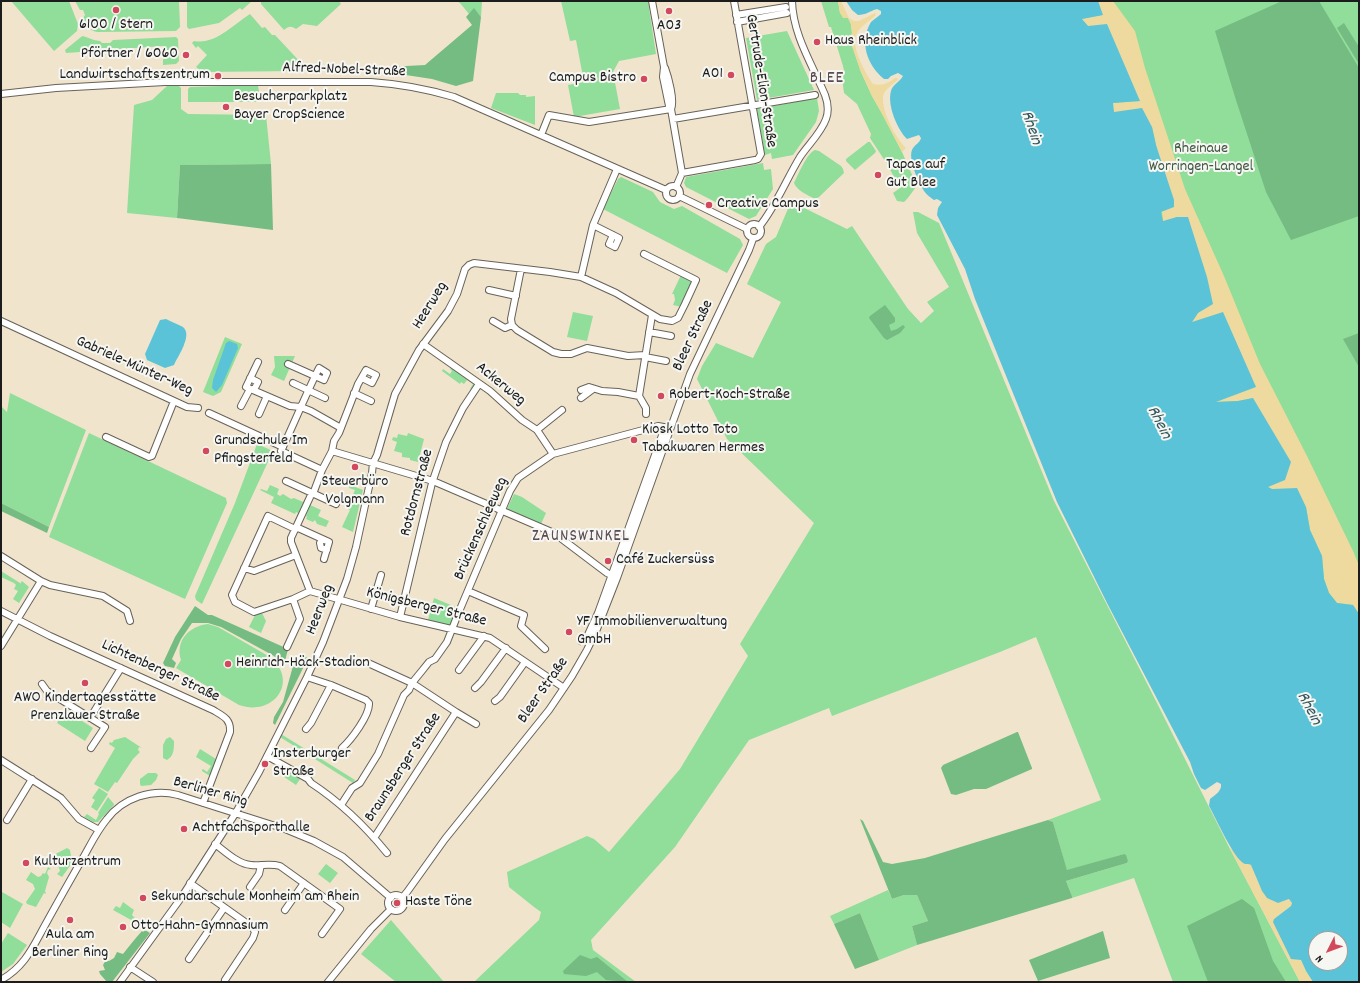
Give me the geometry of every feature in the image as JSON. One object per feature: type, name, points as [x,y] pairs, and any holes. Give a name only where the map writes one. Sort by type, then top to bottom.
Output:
[{"type":"street","points":[[652,1],[664,67],[664,77],[669,106],[673,119],[682,173],[676,187]]},
{"type":"street","name":"Gertrude-Elion-Straße","points":[[682,173],[758,159],[761,154],[734,1]]},
{"type":"street","points":[[747,229],[748,236],[753,239],[760,235],[760,227],[801,157],[824,125],[828,113],[827,100],[798,36],[794,20],[792,1]]},
{"type":"street","points":[[737,18],[786,10]]},
{"type":"street","name":"Alfred-Nobel-Straße","points":[[1,94],[64,88],[165,82],[384,83],[426,89],[454,97],[666,190]]},
{"type":"street","points":[[673,119],[815,94]]},
{"type":"street","points":[[541,135],[549,115],[589,122],[671,109]]},
{"type":"street","points":[[581,277],[593,225],[616,169]]},
{"type":"street","points":[[670,186],[676,187],[679,190],[679,196],[676,199],[670,200],[666,196],[666,190],[670,186]]},
{"type":"street","points":[[679,196],[747,229]]},
{"type":"street","points":[[747,229],[753,224],[760,227]]},
{"type":"street","points":[[593,225],[613,235]]},
{"type":"street","name":"Bleer Straße","points":[[402,898],[445,839],[538,725],[564,688],[587,650],[600,622],[667,428],[690,374],[753,239]]},
{"type":"street","points":[[644,254],[696,280],[678,318],[672,320],[660,319],[616,293],[581,277],[521,269],[511,319],[512,325],[516,330],[529,338],[553,352],[561,354],[572,354],[587,348],[628,356],[645,356],[666,361]]},
{"type":"street","name":"Heerweg","points":[[120,982],[181,898],[235,814],[267,756],[307,677],[323,642],[346,579],[356,546],[372,473],[372,464],[377,455],[395,394],[412,362],[423,344],[448,311],[457,294],[467,266],[474,263],[521,269]]},
{"type":"street","points":[[489,290],[516,296]]},
{"type":"street","points":[[646,414],[646,408],[639,396],[652,315]]},
{"type":"street","name":"Gabriele-Münter-Weg","points":[[1,321],[187,407],[198,408]]},
{"type":"street","points":[[493,321],[505,328],[512,325]]},
{"type":"street","points":[[649,332],[671,336]]},
{"type":"street","name":"Ackerweg","points":[[423,344],[490,391],[522,420],[537,430],[553,454]]},
{"type":"street","points":[[258,362],[246,387],[290,406],[300,407],[323,417],[340,431]]},
{"type":"street","points":[[282,449],[315,376],[288,364]]},
{"type":"street","points":[[324,559],[329,542],[296,528],[268,516],[232,595],[235,602],[254,612],[293,599],[310,591],[291,542],[291,538],[296,528],[311,495],[313,494],[322,470],[332,451],[334,441],[340,431],[354,393],[362,378]]},
{"type":"street","points":[[293,383],[325,398]]},
{"type":"street","name":"Rotdornstraße","points":[[400,617],[433,481],[446,442],[462,408],[479,384]]},
{"type":"street","points":[[581,390],[589,387],[593,389],[639,396]]},
{"type":"street","points":[[581,398],[593,389]]},
{"type":"street","points":[[241,406],[252,390]]},
{"type":"street","points":[[354,393],[371,401]]},
{"type":"street","points":[[259,414],[267,396]]},
{"type":"street","points":[[106,437],[149,457],[152,456],[174,401]]},
{"type":"street","points":[[537,430],[562,410]]},
{"type":"street","points":[[209,413],[322,470]]},
{"type":"street","name":"Brückenschleeweg","points":[[341,805],[352,788],[360,783],[378,754],[404,695],[429,662],[435,659],[447,642],[515,481],[553,454],[658,426],[667,428]]},
{"type":"street","points":[[332,451],[433,481],[554,533],[615,577]]},
{"type":"street","points":[[286,481],[336,504]]},
{"type":"street","points":[[244,568],[254,571],[296,555]]},
{"type":"street","points":[[1,556],[50,586],[102,596],[127,611],[130,621]]},
{"type":"street","points":[[371,609],[381,575]]},
{"type":"street","name":"Bleer Straße","points":[[581,641],[586,638],[592,628],[615,577]]},
{"type":"street","points":[[1,646],[41,580]]},
{"type":"street","name":"Königsberger Straße","points":[[310,591],[400,617],[490,638],[564,688]]},
{"type":"street","points":[[468,591],[524,615],[521,626],[545,649]]},
{"type":"street","points":[[287,648],[300,618],[293,599]]},
{"type":"street","name":"Lichtenberger Straße","points":[[1,612],[212,710],[226,718],[230,726],[230,732],[203,803]]},
{"type":"street","points":[[459,670],[484,636]]},
{"type":"street","points":[[475,688],[506,648]]},
{"type":"street","points":[[495,701],[500,697],[525,662]]},
{"type":"street","name":"Braunsberger Straße","points":[[368,663],[412,683],[476,724]]},
{"type":"street","points":[[90,718],[120,668]]},
{"type":"street","points":[[307,677],[331,685],[366,700],[369,703],[368,711],[349,742],[342,748]]},
{"type":"street","points":[[42,684],[47,691],[104,727],[91,748]]},
{"type":"street","points":[[306,729],[311,723],[331,685]]},
{"type":"street","name":"Braunsberger Straße","points":[[374,838],[456,712]]},
{"type":"street","points":[[267,756],[308,779],[311,783],[341,805],[387,853]]},
{"type":"street","points":[[1,760],[61,798],[67,803],[79,819],[99,830]]},
{"type":"street","points":[[7,820],[32,779]]},
{"type":"street","name":"Berliner Ring","points":[[1,980],[15,971],[26,958],[99,830],[107,819],[118,807],[143,795],[170,793],[296,834],[330,849],[391,898]]},
{"type":"street","points":[[215,844],[240,861],[251,865],[272,864],[280,866],[340,909],[322,934]]},
{"type":"street","points":[[250,887],[259,874],[261,865]]},
{"type":"street","points":[[190,883],[252,927],[255,932],[253,938],[225,980]]},
{"type":"street","points":[[285,910],[304,883]]},
{"type":"street","points":[[397,895],[402,898],[404,902],[402,908],[397,911],[391,908],[389,903],[391,898],[397,895]]},
{"type":"street","points":[[189,959],[224,908]]},
{"type":"street","points":[[328,982],[371,929],[391,908]]},
{"type":"street","points":[[130,967],[153,982]]},
{"type":"green space","points":[[11,1],[69,1],[78,24],[77,31],[54,51]]},
{"type":"green space","points":[[75,1],[179,1],[180,27],[176,31],[97,32],[90,29],[86,25],[83,18],[85,15],[83,10],[80,10]]},
{"type":"green space","points":[[187,1],[252,1],[242,10],[240,8],[219,23],[189,29],[187,27]]},
{"type":"green space","points":[[261,1],[339,1],[341,4],[317,26],[303,24],[296,29],[290,27],[284,30],[261,4]]},
{"type":"green space","points":[[456,1],[482,1],[481,17],[474,9],[469,14],[460,3]]},
{"type":"green space","points":[[561,1],[648,1],[656,54],[619,61],[613,72],[620,109],[574,117],[568,85],[584,82],[576,40],[570,41]]},
{"type":"green space","points":[[821,1],[838,1],[840,13],[848,18],[851,24],[852,33],[850,40],[861,72],[902,152],[917,186],[904,202],[897,201],[893,193],[900,188],[887,164],[870,138],[871,134],[857,104],[844,93],[842,78],[844,71],[843,66]]},
{"type":"green space","name":"Rheinaue Worringen-Langel","points":[[979,1],[1359,1],[1359,819]]},
{"type":"green space","points":[[1282,1],[1319,1],[1359,68],[1359,216],[1291,240],[1266,192],[1215,31]]},
{"type":"green space","points":[[474,8],[481,17],[473,81],[456,86],[432,79],[386,72],[388,67],[425,65],[472,25],[466,17]]},
{"type":"green space","points":[[250,14],[262,28],[265,27],[272,35],[275,35],[303,65],[300,71],[202,72],[196,67],[207,55],[198,46],[196,48],[192,43],[194,41],[209,40],[216,37]]},
{"type":"green space","points":[[1344,23],[1359,47],[1359,64],[1337,28]]},
{"type":"green space","points":[[787,31],[814,90],[757,100],[746,38]]},
{"type":"green space","points":[[83,36],[102,43],[110,43],[113,40],[176,37],[178,39],[179,61],[176,64],[163,65],[163,46],[66,53],[65,50]]},
{"type":"green space","points":[[168,85],[178,85],[181,88],[181,109],[188,114],[266,115],[271,164],[180,165],[177,218],[127,213],[134,105],[152,100]]},
{"type":"green space","points":[[257,85],[261,102],[188,102],[188,89],[190,87]]},
{"type":"green space","points":[[496,93],[518,93],[520,95],[526,95],[526,97],[535,96],[535,125],[491,108]]},
{"type":"green space","points":[[817,98],[819,111],[816,122],[793,155],[772,159],[771,153],[765,155],[757,109]]},
{"type":"green space","points":[[870,142],[876,151],[855,170],[846,161],[846,159]]},
{"type":"green space","points":[[815,150],[819,151],[841,166],[844,173],[815,199],[800,191],[794,183],[809,155]]},
{"type":"green space","points":[[763,163],[764,170],[771,169],[773,189],[756,216],[749,219],[686,187],[684,183],[686,177]]},
{"type":"green space","points":[[271,164],[273,230],[177,218],[180,165]]},
{"type":"green space","points":[[621,177],[653,192],[660,202],[674,209],[682,206],[740,239],[743,245],[727,273],[603,209],[618,179]]},
{"type":"green space","points":[[792,202],[847,229],[852,226],[908,309],[921,323],[934,311],[927,302],[949,287],[917,233],[913,212],[918,212],[939,223],[1054,501],[1229,847],[1300,982],[1173,982],[1134,878],[1072,898],[1066,881],[1127,863],[1128,861],[1124,854],[1067,871],[1053,822],[1048,820],[1101,800],[1036,637],[832,716],[829,708],[749,740],[675,847],[591,940],[593,950],[636,982],[474,982],[539,920],[541,912],[509,887],[507,872],[587,836],[594,839],[609,852],[680,769],[748,656],[740,644],[814,523],[727,439],[697,379],[702,366],[716,343],[753,358],[781,302],[747,284],[766,244],[776,237]]},
{"type":"green space","points":[[681,275],[691,280],[693,284],[682,307],[673,305],[675,300],[674,294],[672,294]]},
{"type":"green space","points":[[885,305],[895,318],[895,322],[889,325],[891,331],[903,325],[905,327],[900,333],[887,340],[869,318]]},
{"type":"green space","points":[[573,312],[593,316],[587,341],[567,337]]},
{"type":"green space","points":[[1359,333],[1359,367],[1343,339]]},
{"type":"green space","points":[[225,337],[242,344],[221,392],[213,396],[203,392]]},
{"type":"green space","points":[[274,356],[295,356],[284,381],[271,375],[275,367]]},
{"type":"green space","points":[[452,367],[476,384],[472,390],[470,389],[473,384],[467,380],[464,384],[461,382],[460,384],[442,371],[443,369],[450,374],[452,371],[450,369]]},
{"type":"green space","points":[[10,393],[86,430],[49,527],[1,503],[1,406],[7,412]]},
{"type":"green space","points":[[89,433],[226,498],[227,503],[185,599],[49,537]]},
{"type":"green space","points":[[408,433],[424,439],[418,462],[410,460],[410,458],[402,457],[402,453],[394,451],[397,442],[392,440],[393,437],[397,438],[398,434],[407,436]]},
{"type":"green space","points":[[257,444],[273,451],[202,604],[196,600],[195,596],[235,503]]},
{"type":"green space","points":[[270,485],[279,489],[277,494],[280,496],[283,494],[291,499],[294,498],[303,502],[308,495],[297,523],[294,522],[298,513],[296,512],[295,514],[271,503],[274,497],[260,490],[267,491]]},
{"type":"green space","points":[[350,485],[363,490],[353,532],[342,527],[350,510],[348,509],[352,499],[354,500],[355,498],[352,497],[355,490],[349,488]]},
{"type":"green space","points":[[514,494],[522,497],[546,513],[541,524],[507,509]]},
{"type":"green space","points":[[1,503],[49,527],[47,533],[1,511]]},
{"type":"green space","points":[[310,505],[321,510],[318,516],[329,521],[326,527],[317,524],[315,520],[313,522],[306,519]]},
{"type":"green space","points":[[1,571],[20,584],[22,581],[29,587],[19,603],[13,599],[18,591],[14,589],[16,585],[1,577]]},
{"type":"green space","points":[[434,598],[458,608],[451,626],[428,620]]},
{"type":"green space","points":[[195,606],[208,615],[212,615],[288,649],[285,661],[281,665],[274,656],[221,627],[208,623],[192,623],[181,639],[172,659],[176,663],[174,668],[165,666],[163,663],[175,637]]},
{"type":"green space","points":[[261,611],[266,621],[261,633],[249,627],[256,613]]},
{"type":"green space","name":"Heinrich-Häck-Stadion","points":[[208,624],[218,627],[270,657],[279,667],[283,677],[282,686],[278,695],[272,702],[262,706],[251,707],[239,705],[176,668],[181,660],[180,647],[185,636],[195,628]]},
{"type":"green space","points":[[301,655],[308,658],[275,725],[273,723],[274,717],[283,702],[293,666]]},
{"type":"green space","points":[[65,710],[93,728],[85,741],[57,723]]},
{"type":"green space","points":[[1017,732],[1032,769],[986,789],[974,789],[956,795],[951,794],[941,768],[943,765]]},
{"type":"green space","points":[[281,734],[355,780],[353,783],[280,737]]},
{"type":"green space","points":[[125,737],[142,748],[139,747],[138,750],[140,752],[133,759],[117,783],[115,782],[108,792],[94,784],[115,748],[109,744],[110,742],[112,743],[114,740]]},
{"type":"green space","points":[[170,737],[174,741],[174,749],[171,756],[167,760],[163,758],[163,745],[166,739]]},
{"type":"green space","points":[[200,749],[216,759],[210,776],[202,770],[203,769],[207,772],[211,766],[196,757]]},
{"type":"green space","points":[[277,764],[300,779],[296,785],[274,770]]},
{"type":"green space","points":[[148,773],[156,773],[158,775],[156,780],[151,785],[141,786],[140,779]]},
{"type":"green space","points":[[99,788],[108,794],[97,811],[91,807],[95,800],[92,798]]},
{"type":"green space","points":[[108,797],[114,805],[98,822],[93,822],[84,817],[87,814],[96,820],[99,814],[98,813]]},
{"type":"green space","points":[[860,819],[863,821],[883,862],[892,864],[925,858],[1048,820],[1053,822],[1067,870],[1124,854],[1126,855],[1128,861],[1127,863],[1066,881],[1072,898],[917,945],[912,926],[928,921],[917,895],[904,895],[892,899]]},
{"type":"green space","points":[[67,848],[70,850],[72,863],[62,877],[57,874],[60,871],[58,865],[55,864],[53,866],[44,860]]},
{"type":"green space","points":[[326,864],[338,873],[330,883],[318,874]]},
{"type":"green space","points":[[48,867],[51,869],[48,870],[47,873],[49,877],[45,891],[46,894],[44,893],[36,907],[27,904],[26,902],[35,889],[33,884],[26,880],[31,872],[38,877],[43,873],[45,874]]},
{"type":"green space","points":[[888,890],[892,899],[904,895],[917,895],[928,921],[912,926],[917,945],[879,960],[860,913],[834,924],[830,916]]},
{"type":"green space","points":[[2,892],[23,904],[10,928],[1,922]]},
{"type":"green space","points":[[1242,899],[1254,908],[1273,961],[1286,982],[1208,982],[1187,926]]},
{"type":"green space","points":[[123,902],[134,910],[132,915],[135,918],[133,921],[113,910],[116,906],[120,908]]},
{"type":"green space","points":[[860,913],[879,960],[855,969],[834,924]]},
{"type":"green space","points":[[391,920],[444,982],[396,982],[361,954]]},
{"type":"green space","points":[[145,930],[150,933],[112,982],[107,982],[99,971],[105,970],[103,965],[106,960],[109,961],[114,958],[117,952],[123,954],[142,931],[143,932]]},
{"type":"green space","points":[[1103,931],[1110,958],[1038,981],[1029,960]]},
{"type":"green space","points":[[8,933],[27,945],[13,964],[1,972],[1,944]]},
{"type":"green space","points":[[580,955],[591,959],[597,957],[628,982],[606,980],[597,972],[586,976],[564,974],[563,971]]},
{"type":"sand","points":[[838,1],[841,1],[849,18],[854,21],[859,21],[875,13],[876,15],[862,27],[856,35],[855,40],[857,54],[863,68],[873,84],[885,84],[895,78],[898,80],[885,91],[883,104],[897,137],[906,148],[902,152],[861,72],[850,40],[852,33],[851,24],[848,18],[843,18],[840,13]]},
{"type":"sand","points":[[1098,1],[1113,1],[1135,31],[1145,68],[1185,189],[1224,276],[1260,364],[1307,456],[1359,566],[1359,614],[1353,605],[1337,603],[1329,593],[1324,579],[1322,556],[1310,530],[1306,507],[1268,487],[1253,398],[1238,401],[1214,402],[1256,386],[1192,322],[1198,313],[1177,217],[1163,222],[1156,145],[1152,127],[1114,112],[1112,103],[1140,101],[1088,26],[1081,19],[1102,15]]},
{"type":"sand","points":[[1229,847],[1241,860],[1247,864],[1251,864],[1260,886],[1267,895],[1278,903],[1290,899],[1292,903],[1291,906],[1274,919],[1298,959],[1301,960],[1313,982],[1300,982]]},
{"type":"water","name":"Rhein","points":[[846,1],[1098,1],[1103,15],[1082,19],[1088,26],[1107,24],[1140,101],[1113,103],[1114,112],[1142,108],[1152,127],[1156,145],[1174,200],[1174,207],[1161,212],[1163,221],[1177,217],[1188,217],[1207,277],[1213,304],[1198,313],[1192,322],[1223,312],[1256,387],[1216,402],[1238,401],[1253,398],[1291,462],[1285,480],[1268,487],[1272,489],[1297,488],[1306,507],[1310,530],[1322,556],[1324,579],[1329,593],[1337,603],[1353,605],[1359,614],[1359,982],[1313,982],[1301,960],[1291,959],[1273,922],[1274,919],[1291,906],[1292,903],[1289,899],[1278,903],[1267,898],[1262,891],[1251,865],[1245,864],[1236,855],[1209,806],[1210,799],[1219,791],[1221,784],[1217,782],[1205,790],[1201,788],[1190,762],[1107,603],[1057,502],[975,299],[965,269],[937,215],[938,208],[942,202],[937,199],[934,200],[926,194],[917,177],[911,160],[911,154],[913,148],[921,138],[919,135],[907,139],[903,135],[896,123],[890,103],[892,89],[903,76],[898,73],[888,79],[884,79],[869,60],[865,45],[867,30],[871,22],[881,14],[881,11],[877,9],[866,14],[858,15],[852,10]]},
{"type":"water","points":[[166,319],[183,327],[186,331],[186,340],[174,365],[165,368],[147,360],[145,354],[160,320]]},
{"type":"water","points":[[229,341],[237,344],[238,348],[222,385],[216,392],[212,388],[213,380],[226,343]]},
{"type":"place","name":"6100 / Stern","points":[[116,10]]},
{"type":"place","name":"A03","points":[[669,11]]},
{"type":"place","name":"Haus Rheinblick","points":[[817,42]]},
{"type":"place","name":"Pförtner / 6060","points":[[186,55]]},
{"type":"place","name":"A01","points":[[731,75]]},
{"type":"place","name":"Landwirtschaftszentrum","points":[[218,76]]},
{"type":"place","name":"Campus Bistro","points":[[644,79]]},
{"type":"place","name":"Besucherparkplatz Bayer CropScience","points":[[226,107]]},
{"type":"place","name":"Tapas auf Gut Blee","points":[[878,175]]},
{"type":"place","name":"Creative Campus","points":[[709,205]]},
{"type":"place","name":"Robert-Koch-Straße","points":[[661,396]]},
{"type":"place","name":"Kiosk Lotto Toto Tabakwaren Hermes","points":[[634,440]]},
{"type":"place","name":"Grundschule Im Pfingsterfeld","points":[[206,451]]},
{"type":"place","name":"Steuerbüro Volgmann","points":[[355,467]]},
{"type":"place","name":"Café Zuckersüss","points":[[608,561]]},
{"type":"place","name":"YF Immobilienverwaltung GmbH","points":[[569,632]]},
{"type":"place","name":"Heinrich-Häck-Stadion","points":[[228,664]]},
{"type":"place","name":"AWO Kindertagesstätte Prenzlauer Straße","points":[[85,683]]},
{"type":"place","name":"Insterburger Straße","points":[[265,764]]},
{"type":"place","name":"Achtfachsporthalle","points":[[184,829]]},
{"type":"place","name":"Kulturzentrum","points":[[26,863]]},
{"type":"place","name":"Sekundarschule Monheim am Rhein","points":[[143,898]]},
{"type":"place","name":"Haste Töne","points":[[397,903]]},
{"type":"place","name":"Aula am Berliner Ring","points":[[70,920]]},
{"type":"place","name":"Otto-Hahn-Gymnasium","points":[[123,927]]},
{"type":"district","name":"BLEE","points":[[827,80]]},
{"type":"district","name":"ZAUNSWINKEL","points":[[581,538]]}]
